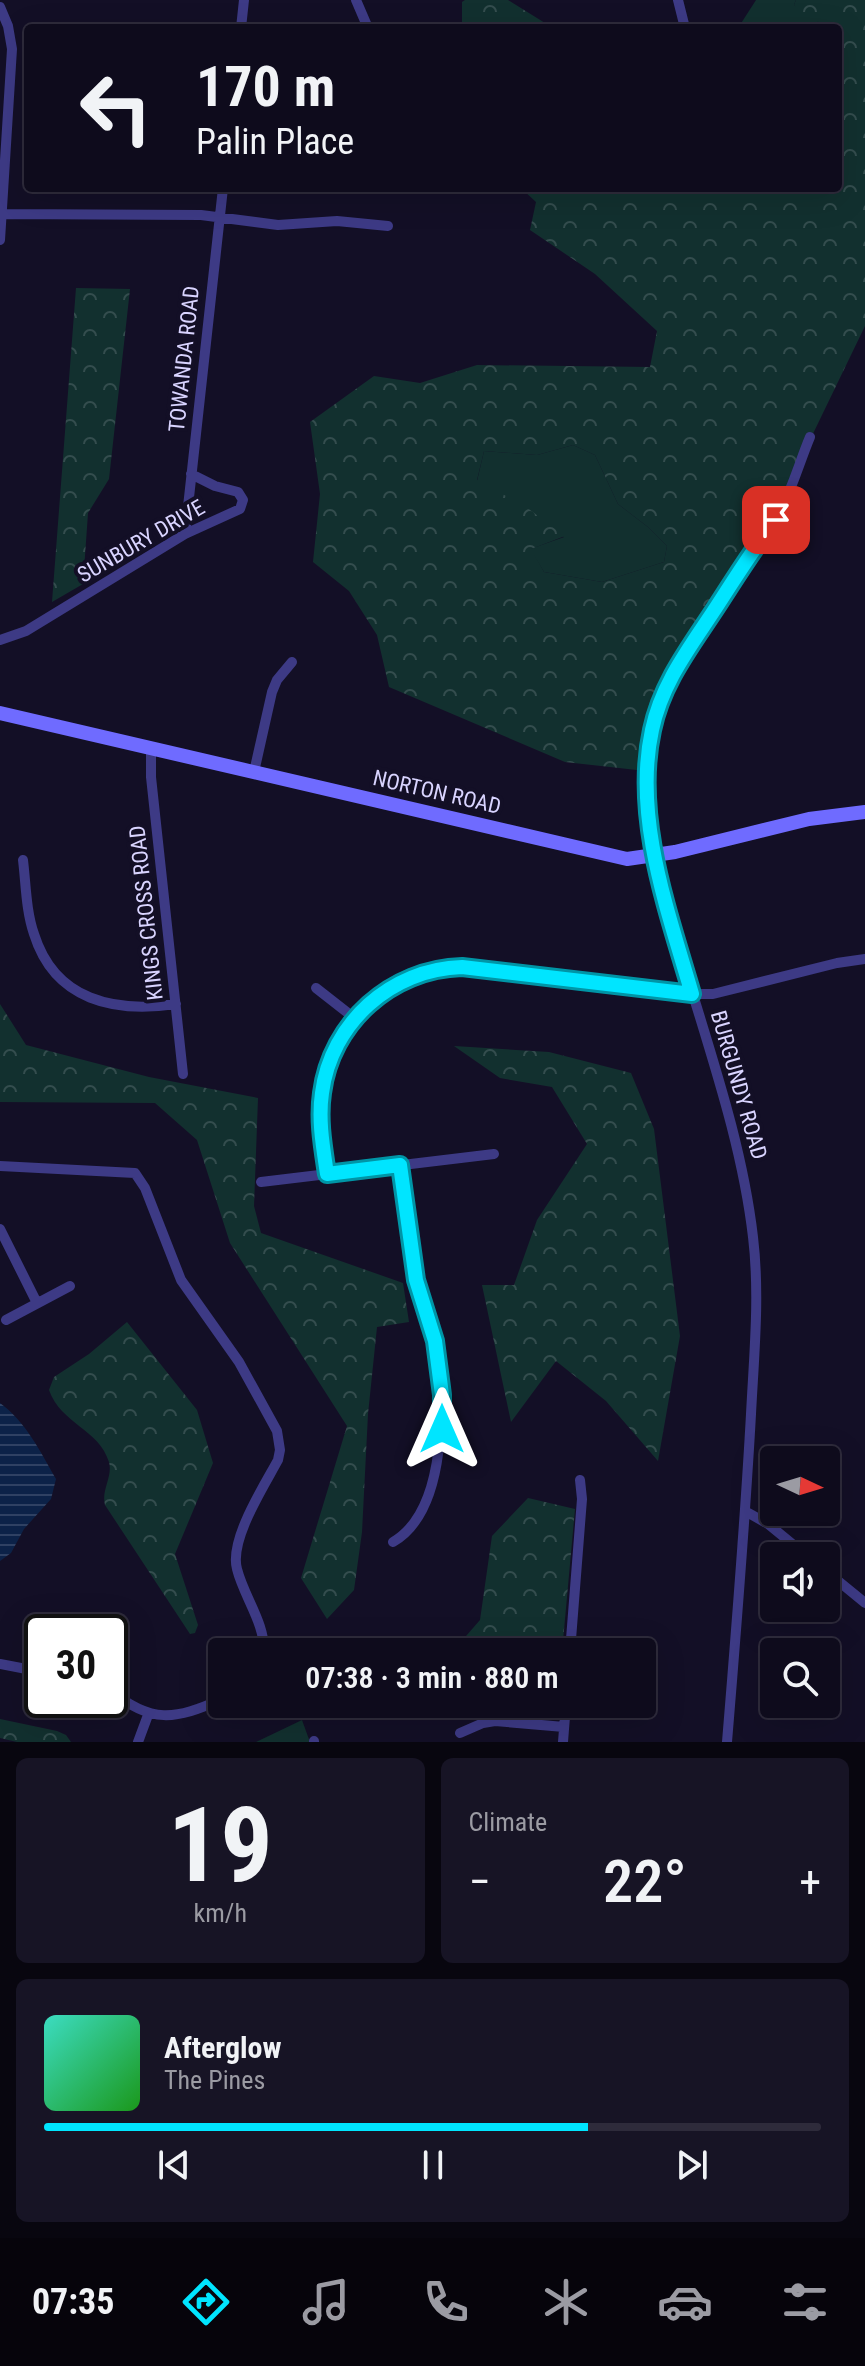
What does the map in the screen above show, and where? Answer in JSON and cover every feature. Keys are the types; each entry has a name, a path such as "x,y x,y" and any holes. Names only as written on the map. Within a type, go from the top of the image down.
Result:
{"street":[{"path":"241,24 244,0"},
{"path":"356,0 366,24"},
{"path":"678,0 684,24"},
{"path":"0,7 8,26 12,49 0,240"},
{"name":"TOWANDA ROAD","path":"185,534 223,192"},
{"path":"1,214 201,215 278,225 337,221 388,226"},
{"name":"BURGUNDY ROAD","path":"727,1742 756,1321 754,1241 741,1165 655,856 647,786 650,740 668,682 682,656 776,520 810,437"},
{"name":"SUNBURY DRIVE","path":"0,640 26,631 185,534 240,509 243,500 234,489 215,486 191,474"},
{"path":"254,772 272,692 277,680 292,662"},
{"name":"NORTON ROAD","path":"0,713 617,857 636,859 655,856 809,819 865,812"},
{"name":"KINGS CROSS ROAD","path":"151,748 151,777 183,1074"},
{"path":"23,860 34,934 44,957 60,977 83,994 110,1005 134,1008 176,1004"},
{"path":"327,1174 321,1113 329,1062 353,1017 397,984 424,973 451,967 713,994 865,959"},
{"path":"316,988 353,1017"},
{"path":"261,1182 494,1154"},
{"path":"393,1542 418,1519 433,1476 442,1429 442,1395 435,1341 416,1280 400,1165"},
{"path":"0,1166 122,1171 135,1173 141,1179 181,1280 239,1362 280,1440 278,1460 244,1527 236,1553 237,1570 262,1638"},
{"path":"0,1229 37,1303"},
{"path":"6,1320 70,1286"},
{"path":"571,1638 582,1499 580,1480"},
{"path":"745,1511 790,1542"},
{"path":"840,1582 865,1603"},
{"path":"0,1664 24,1669"},
{"path":"128,1704 148,1715 174,1715 208,1705"},
{"path":"138,1742 148,1715"},
{"path":"563,1742 565,1718"},
{"path":"460,1733 495,1721 564,1727"}],"green space":[{"path":"508,0 547,24 462,24 462,2"},
{"path":"756,0 796,0 794,5 822,24 741,24"},
{"path":"796,0 865,0 865,326 765,533 668,682 637,770 565,762 389,687 377,635 349,591 313,562 320,494 310,422 374,376 420,383 477,365 650,367 657,331 595,274 530,230 536,202 525,192 842,192 842,24 823,24 803,15 794,5","holes":["573,445 595,455 618,504 667,546 664,562 602,582 544,572 531,549 565,536 526,507 477,480 484,451 537,455"]},
{"path":"76,288 130,289 109,479 88,513 83,584 52,602"},
{"path":"573,445 595,455 618,504 667,546 664,562 602,582 544,572 530,549 564,537 477,481 484,451 537,455"},
{"path":"0,1004 26,1045 149,1077 258,1098 254,1206 261,1233 403,1283 409,1322 377,1327 368,1414 362,1532 354,1590 327,1619 301,1578 347,1426 230,1243 197,1140 155,1103 0,1102"},
{"path":"454,1046 549,1052 631,1073 654,1129 680,1336 658,1461 606,1401 556,1361 511,1422 482,1285 514,1285 537,1220 587,1144 552,1087 500,1078"},
{"path":"127,1322 197,1410 213,1463 175,1554 198,1625 195,1633 190,1634 105,1505 104,1494 110,1468 104,1451 62,1411 49,1390 54,1377 89,1354"},
{"path":"528,1498 575,1509 563,1638 464,1638 480,1620 492,1536"},
{"path":"0,1719 57,1731 66,1735 71,1742 17,1742 0,1738"},
{"path":"302,1720 310,1742 256,1742"}],"water":[{"path":"0,1403 25,1428 56,1479 51,1499 24,1529 11,1553 0,1561"}],"route":[{"path":"442,1429 442,1395 435,1341 416,1280 400,1165 327,1174 321,1096 329,1062 353,1017 397,984 438,969 462,967 692,994 655,856 647,786 650,740 668,682 682,656 776,520"}]}
